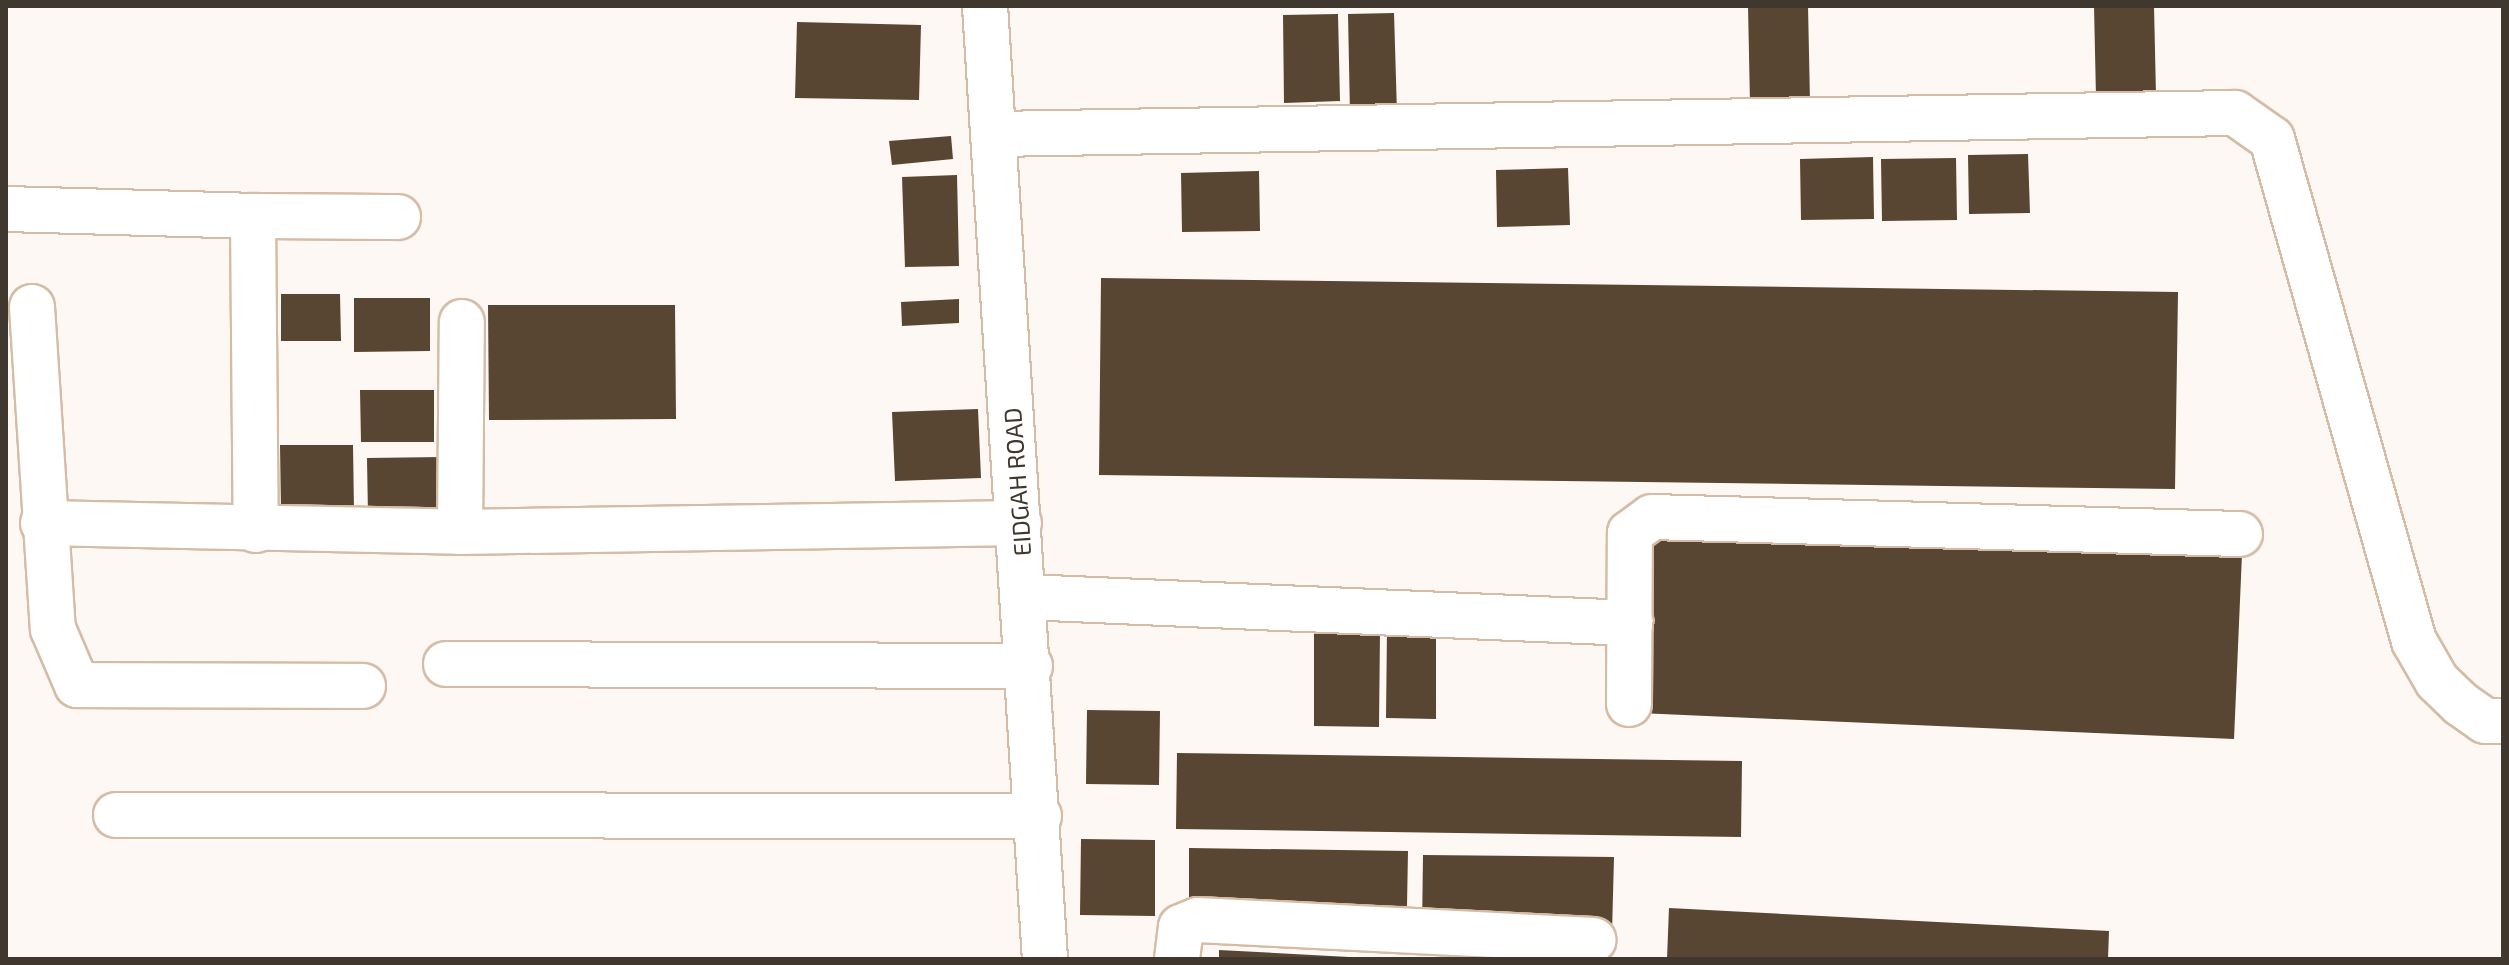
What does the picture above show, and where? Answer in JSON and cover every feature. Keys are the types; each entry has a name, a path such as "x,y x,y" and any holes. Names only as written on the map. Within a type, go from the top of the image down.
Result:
{"street":[{"name":"EIDGAH ROAD","path":"985,6 1030,666 1045,959"},
{"path":"994,134 2235,113 2272,139 2414,641 2461,704 2485,721 2503,721"},
{"path":"6,209 398,217"},
{"path":"253,216 256,530"},
{"path":"32,307 43,523 53,629 77,685 363,686"},
{"path":"460,532 462,322"},
{"path":"1629,704 1630,533 1652,517 2240,534"},
{"path":"43,523 256,530 460,532 1019,523"},
{"path":"1025,597 1630,623"},
{"path":"446,664 1030,666"},
{"path":"116,815 1039,816"},
{"path":"1177,959 1181,927 1198,920 1593,940"}],"building":[{"path":"1748,6 1808,6 1810,102 1750,103"},
{"path":"2094,6 2154,6 2156,96 2096,97"},
{"path":"1394,13 1397,113 1350,114 1348,14"},
{"path":"1338,14 1340,101 1284,103 1283,15"},
{"path":"797,22 921,25 919,100 795,98"},
{"path":"951,136 953,159 892,165 889,141"},
{"path":"2028,154 2030,213 1969,214 1968,155"},
{"path":"1873,157 1874,219 1801,220 1800,159"},
{"path":"1956,158 1957,220 1882,221 1881,159"},
{"path":"1568,168 1570,225 1497,227 1496,170"},
{"path":"1259,171 1260,231 1182,232 1181,173"},
{"path":"957,175 959,266 905,267 902,177"},
{"path":"1101,278 2178,292 2175,489 1099,475"},
{"path":"281,294 340,294 341,341 281,341"},
{"path":"354,298 430,298 430,351 354,352"},
{"path":"959,299 959,323 902,326 901,302"},
{"path":"488,305 675,305 676,419 489,420"},
{"path":"360,390 434,390 434,442 361,442"},
{"path":"978,409 981,478 895,481 892,412"},
{"path":"280,445 353,445 354,511 281,511"},
{"path":"442,457 443,516 368,516 367,458"},
{"path":"1647,529 2242,554 2234,739 1639,713"},
{"path":"1314,629 1380,630 1379,727 1314,726"},
{"path":"1387,630 1436,631 1436,719 1386,718"},
{"path":"1087,710 1160,711 1159,785 1086,784"},
{"path":"1177,753 1742,761 1741,837 1176,829"},
{"path":"1081,839 1155,840 1155,916 1080,915"},
{"path":"1189,848 1408,851 1407,906 1189,903"},
{"path":"1423,855 1614,857 1612,933 1422,930"},
{"path":"1669,908 2109,931 2108,959 1667,959"},
{"path":"1219,950 1349,957 1349,959 1219,959"}]}
